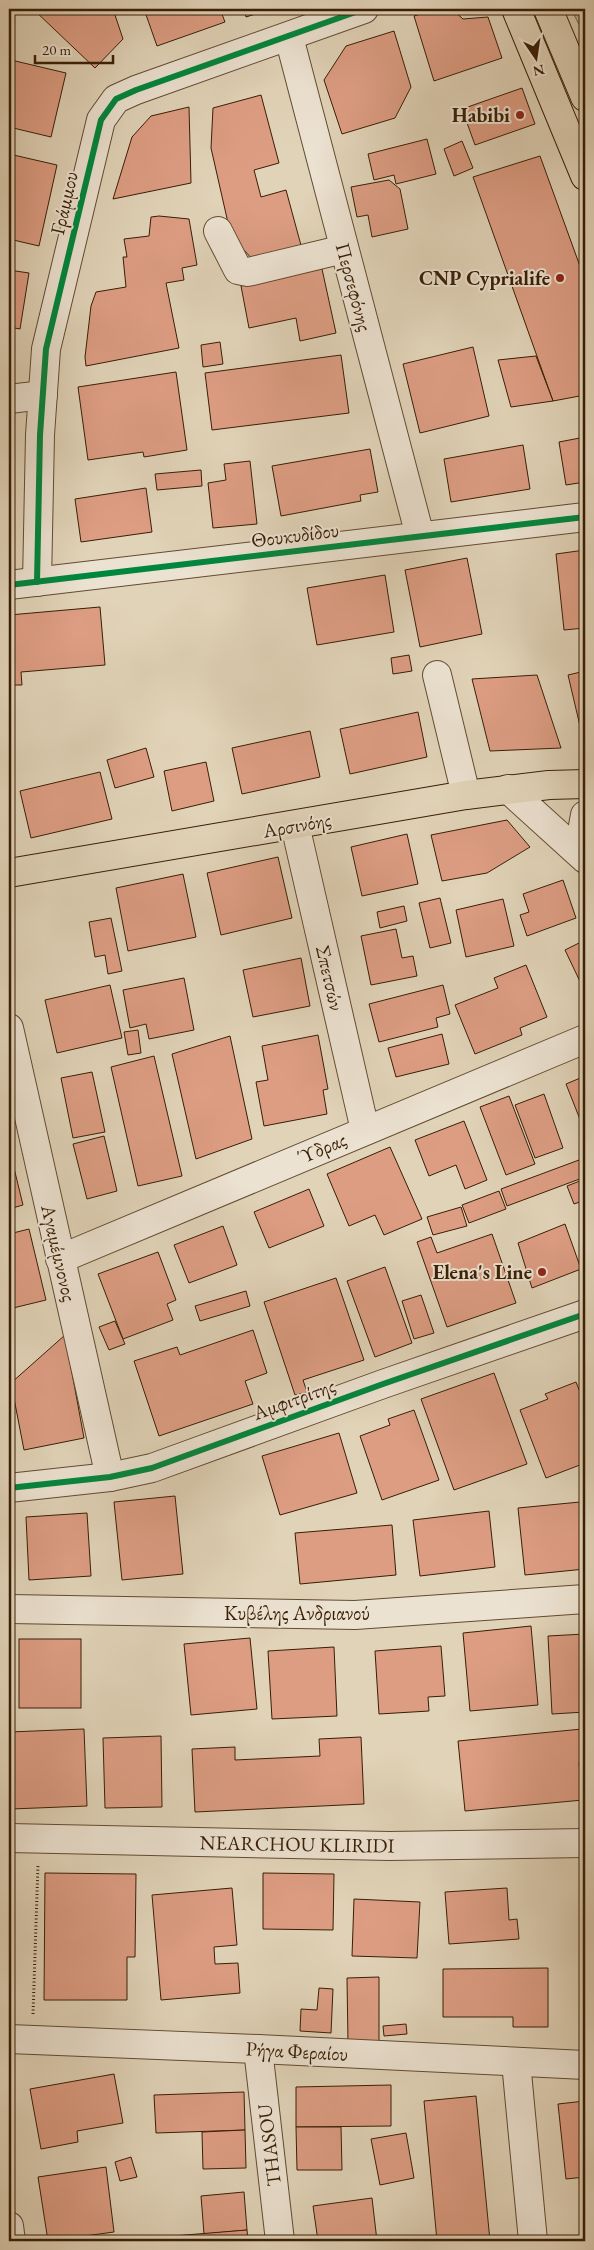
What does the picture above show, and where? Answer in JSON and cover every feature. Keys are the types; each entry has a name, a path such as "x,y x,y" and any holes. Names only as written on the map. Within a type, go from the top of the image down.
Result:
{"main road":[{"path":"516,9 585,176"},
{"path":"548,9 585,98"},
{"name":"Αρσινόης","path":"9,873 508,789 585,784"}],"street":[{"name":"Γράμμου","path":"37,582 46,349 101,120 116,99 364,9"},
{"name":"Περσεφόνης","path":"289,37 420,536"},
{"path":"218,231 238,270 248,272 344,249"},
{"path":"9,399 43,395"},
{"name":"Θουκυδίδου","path":"9,585 585,516"},
{"path":"437,675 466,796"},
{"path":"508,789 585,859"},
{"path":"585,815 583,826 585,851"},
{"name":"Σπετσών","path":"295,825 365,1130"},
{"name":"Αγαμέμνονος","path":"9,1028 16,1102 60,1259 110,1477"},
{"name":"Ύδρας","path":"60,1259 585,1039"},
{"name":"Αμφιτρίτης","path":"9,1488 110,1477 170,1462 383,1384 585,1314"},
{"name":"Κυβέλης Ανδριανού","path":"9,1609 356,1615 585,1599"},
{"name":"NEARCHOU KLIRIDI","path":"9,1838 389,1846 585,1842"},
{"name":"Ρήγα Φεραίου","path":"20,2039 585,2065"},
{"name":"THASOU","path":"258,2049 280,2241"},
{"path":"516,2062 533,2241"},
{"path":"9,2226 10,2241"}],"path":[{"path":"20,2039 39,1840"}],"green space":[{"path":"571,9 585,9 585,36"}],"building":[{"path":"33,9 113,9 123,39 95,68"},
{"path":"144,9 220,9 225,22 157,46"},
{"path":"243,9 271,9 246,17"},
{"path":"437,9 452,9 463,19 488,17 502,58 434,81 414,16"},
{"path":"394,31 411,87 395,118 342,134 324,80 346,46"},
{"path":"11,60 66,73 51,137 9,127 9,68"},
{"path":"522,88 535,124 475,145 462,109"},
{"path":"261,95 279,163 254,170 261,197 286,190 302,249 255,262 231,236 211,148 213,108"},
{"path":"189,107 191,183 113,199 132,137 151,116"},
{"path":"427,139 436,174 396,184 394,175 374,180 368,154"},
{"path":"462,141 473,168 454,176 444,149"},
{"path":"9,154 57,165 39,246 9,239"},
{"path":"540,156 585,280 585,395 553,401 473,177"},
{"path":"389,180 400,189 408,229 372,237 368,215 357,217 351,187"},
{"path":"151,217 189,219 197,265 182,268 184,280 166,283 179,348 86,366 85,357 91,306 96,292 126,287 123,257 127,257 124,239 149,236"},
{"path":"322,269 336,333 300,341 296,318 249,328 241,286"},
{"path":"9,270 29,273 20,329 9,327"},
{"path":"220,342 223,364 203,367 201,345"},
{"path":"473,347 489,416 420,433 403,364"},
{"path":"341,355 349,413 212,430 205,373"},
{"path":"536,356 553,401 511,407 498,360"},
{"path":"176,372 187,450 144,457 143,452 88,460 78,387"},
{"path":"585,437 585,482 566,485 559,442"},
{"path":"523,445 530,489 451,502 444,459"},
{"path":"370,449 378,492 360,495 361,501 281,516 272,466"},
{"path":"250,461 257,524 213,528 208,483 226,480 224,464"},
{"path":"201,470 202,486 157,490 155,474"},
{"path":"146,488 152,532 81,542 75,499"},
{"path":"585,550 585,628 564,630 556,554"},
{"path":"467,558 482,634 420,647 405,570"},
{"path":"385,575 394,632 317,645 307,588"},
{"path":"100,607 105,665 21,672 22,685 14,685 9,615"},
{"path":"409,655 412,671 393,674 391,658"},
{"path":"585,671 585,743 584,743 568,675"},
{"path":"537,675 561,748 490,751 472,679"},
{"path":"418,712 427,757 350,774 340,729"},
{"path":"310,731 320,777 242,794 232,748"},
{"path":"146,748 154,777 115,788 107,760"},
{"path":"206,762 214,801 172,811 164,771"},
{"path":"100,772 112,819 31,838 20,791"},
{"path":"507,820 530,847 487,873 442,881 431,835"},
{"path":"407,834 418,884 362,896 351,847"},
{"path":"278,857 292,918 221,935 207,873"},
{"path":"183,874 196,937 128,951 116,888"},
{"path":"563,880 576,918 527,936 520,915 529,912 523,894"},
{"path":"440,898 451,943 430,948 419,903"},
{"path":"503,899 514,946 466,957 456,910"},
{"path":"404,906 407,921 380,928 377,912"},
{"path":"111,918 122,971 108,974 105,955 95,957 89,922"},
{"path":"396,929 402,958 413,956 417,976 371,985 361,936"},
{"path":"585,940 585,992 565,950"},
{"path":"301,958 310,1006 253,1017 243,970"},
{"path":"526,965 547,1017 520,1028 522,1035 475,1054 455,1005 498,988 494,978"},
{"path":"184,978 194,1030 149,1039 146,1024 130,1028 123,990"},
{"path":"110,985 122,1038 57,1053 45,1000"},
{"path":"443,985 450,1014 436,1018 438,1027 379,1042 369,1004"},
{"path":"138,1030 141,1053 128,1055 124,1032"},
{"path":"442,1034 449,1064 396,1077 388,1048"},
{"path":"318,1035 328,1089 323,1090 327,1114 264,1126 256,1082 268,1080 262,1046"},
{"path":"230,1036 252,1139 196,1159 172,1054"},
{"path":"154,1056 182,1176 138,1186 111,1067"},
{"path":"92,1072 105,1132 73,1138 61,1078"},
{"path":"585,1076 585,1132 566,1084"},
{"path":"544,1094 563,1148 535,1158 515,1105"},
{"path":"509,1096 535,1164 506,1175 480,1107"},
{"path":"464,1121 487,1180 465,1189 456,1165 429,1176 415,1140"},
{"path":"104,1136 117,1191 87,1199 73,1144"},
{"path":"390,1147 422,1219 384,1235 375,1215 349,1226 327,1174"},
{"path":"579,1160 585,1177 507,1206 501,1189"},
{"path":"14,1168 23,1205 9,1209 9,1169"},
{"path":"585,1179 585,1200 574,1204 567,1186"},
{"path":"309,1189 324,1226 269,1248 254,1212"},
{"path":"499,1191 506,1209 469,1223 462,1205"},
{"path":"461,1207 467,1226 433,1235 427,1217"},
{"path":"565,1224 581,1269 532,1288 518,1243"},
{"path":"223,1226 237,1265 189,1283 174,1245"},
{"path":"29,1229 46,1300 9,1309 9,1234"},
{"path":"492,1234 516,1303 447,1327 417,1242 431,1237 437,1253"},
{"path":"158,1252 176,1300 167,1304 173,1320 123,1339 98,1274"},
{"path":"385,1267 412,1343 375,1357 347,1281"},
{"path":"336,1278 364,1360 303,1380 307,1392 295,1395 264,1302"},
{"path":"246,1291 250,1306 200,1321 195,1306"},
{"path":"421,1295 434,1333 414,1339 402,1301"},
{"path":"115,1321 125,1344 109,1350 99,1327"},
{"path":"253,1330 267,1373 245,1381 253,1404 159,1436 134,1361 177,1347 180,1355"},
{"path":"65,1335 84,1438 24,1450 11,1383"},
{"path":"494,1373 527,1464 454,1490 421,1399"},
{"path":"576,1382 585,1405 585,1463 546,1478 520,1410 548,1399 545,1394"},
{"path":"414,1410 439,1480 382,1500 360,1436 390,1425 388,1419"},
{"path":"339,1433 357,1493 280,1515 262,1456"},
{"path":"175,1496 183,1574 122,1580 114,1502"},
{"path":"580,1502 585,1569 525,1575 518,1508"},
{"path":"489,1511 495,1567 420,1576 413,1520"},
{"path":"87,1513 91,1576 29,1580 26,1517"},
{"path":"392,1525 396,1575 300,1584 295,1533"},
{"path":"531,1626 538,1705 470,1711 463,1633"},
{"path":"585,1634 585,1712 552,1714 548,1636"},
{"path":"250,1638 257,1709 191,1715 184,1644"},
{"path":"19,1639 81,1639 81,1708 19,1708"},
{"path":"441,1646 445,1696 428,1697 429,1711 379,1714 375,1651"},
{"path":"334,1647 337,1716 272,1719 268,1651"},
{"path":"84,1729 87,1806 11,1809 9,1732"},
{"path":"582,1729 585,1763 579,1763 583,1800 465,1811 458,1741"},
{"path":"161,1736 162,1807 105,1808 103,1738"},
{"path":"361,1737 364,1804 195,1812 192,1749 235,1747 235,1760 320,1756 319,1739"},
{"path":"45,1873 136,1874 135,1957 127,1957 127,2000 44,2000"},
{"path":"263,1873 334,1874 333,1930 263,1929"},
{"path":"232,1888 237,1945 214,1947 215,1964 238,1963 240,1993 161,2000 152,1895"},
{"path":"507,1888 509,1920 517,1919 519,1939 449,1944 445,1892"},
{"path":"354,1899 420,1902 417,1958 352,1956"},
{"path":"548,1968 548,2027 513,2027 513,2017 443,2017 443,1969"},
{"path":"379,1977 379,2042 348,2043 347,1978"},
{"path":"319,1988 333,1989 331,2033 300,2031 301,2009 317,2010"},
{"path":"406,2024 407,2034 384,2036 383,2026"},
{"path":"114,2074 123,2123 77,2131 78,2142 41,2149 30,2089"},
{"path":"391,2085 391,2126 296,2127 296,2087"},
{"path":"244,2092 245,2130 156,2133 154,2095"},
{"path":"476,2096 490,2241 437,2241 424,2101"},
{"path":"585,2101 585,2177 566,2179 558,2104"},
{"path":"296,2127 341,2127 342,2170 297,2170"},
{"path":"245,2130 246,2168 203,2169 202,2132"},
{"path":"406,2133 414,2178 380,2185 371,2139"},
{"path":"131,2157 137,2177 120,2181 115,2162"},
{"path":"106,2167 114,2232 48,2241 38,2177"},
{"path":"244,2192 247,2230 204,2234 201,2196"},
{"path":"372,2198 377,2241 318,2241 313,2206"},
{"path":"247,2230 248,2241 174,2241 173,2236"}],"cycle path":[{"path":"37,582 40,435 46,349 101,120 116,99 136,90 364,9"},
{"path":"9,585 585,517"},
{"path":"9,1488 110,1477 152,1468 383,1384 585,1314"}],"place":[{"name":"Habibi","path":"520,115"},
{"name":"CNP Cyprialife","path":"560,278"},
{"name":"Elena's Line","path":"542,1272"}]}
